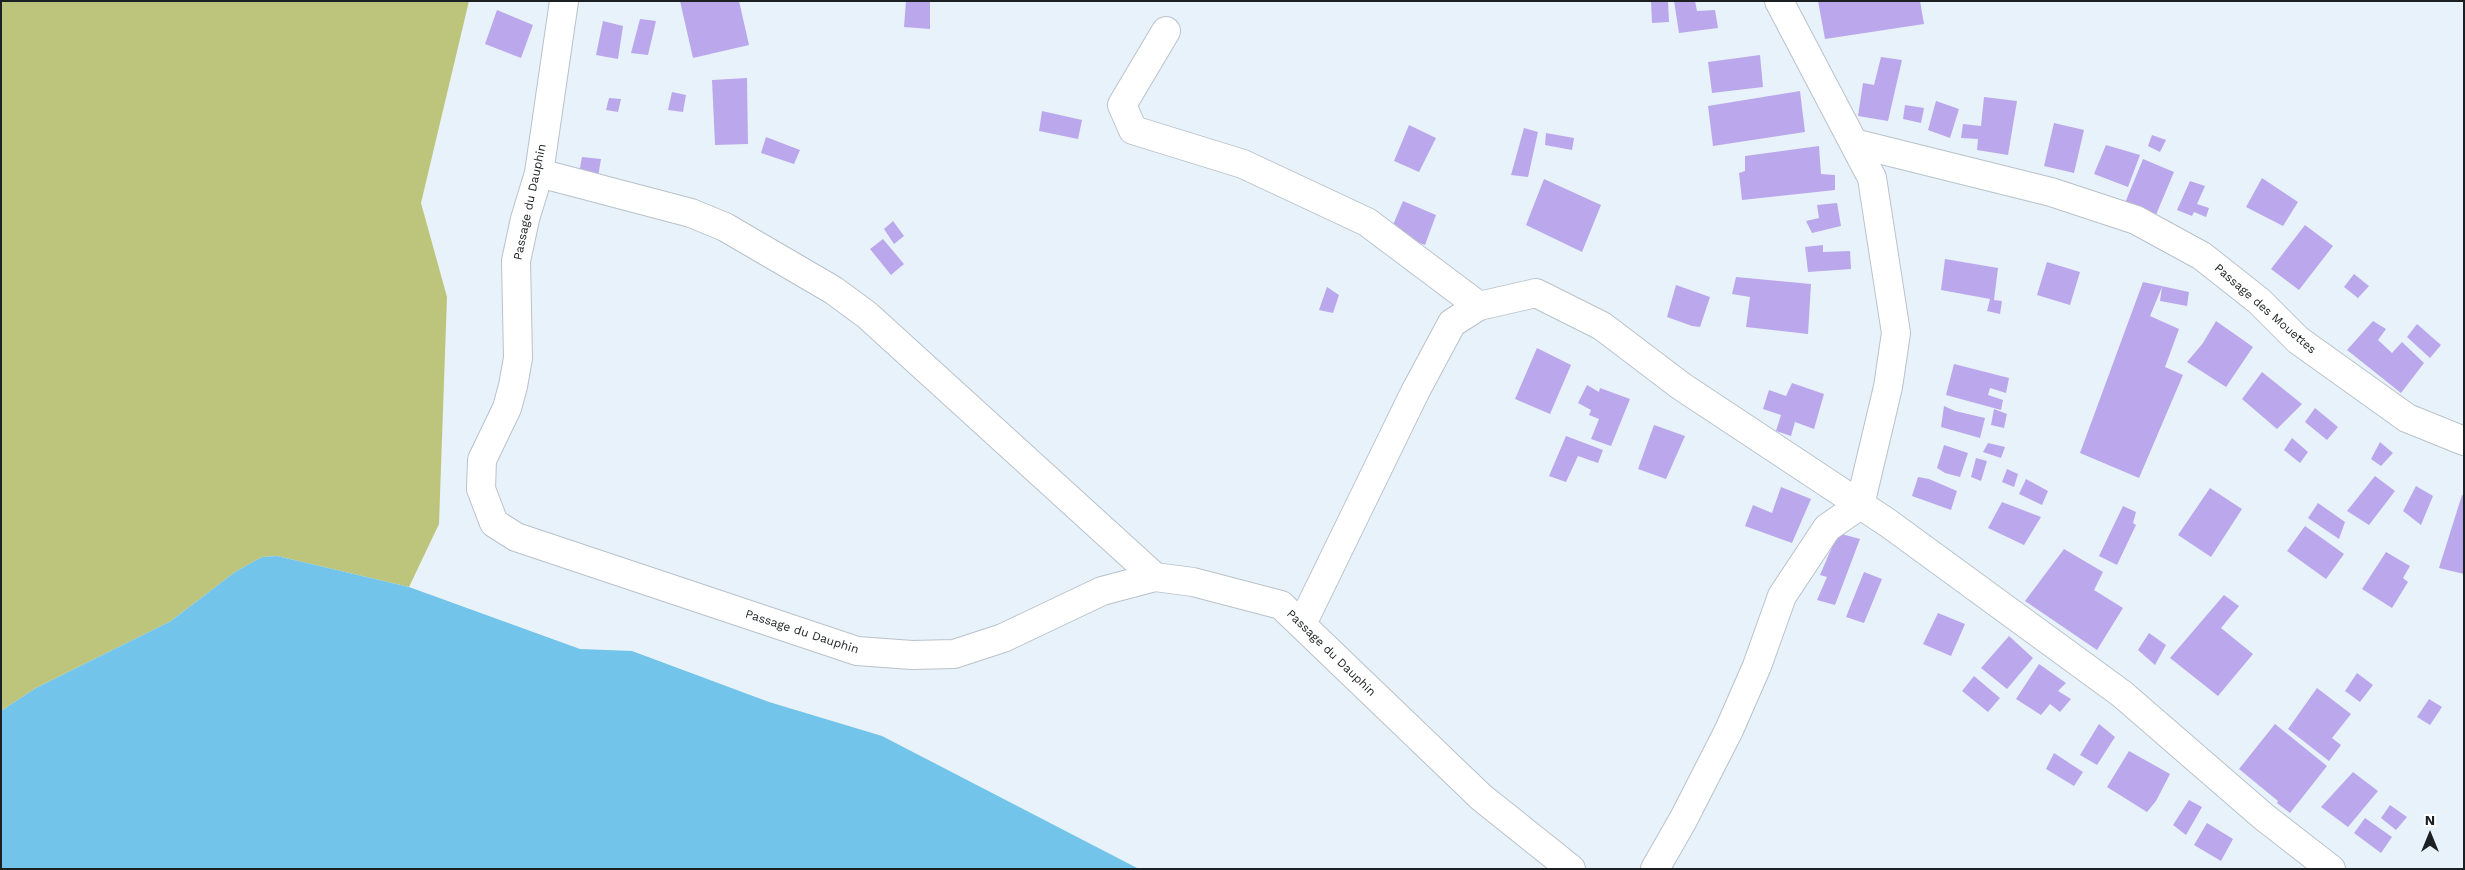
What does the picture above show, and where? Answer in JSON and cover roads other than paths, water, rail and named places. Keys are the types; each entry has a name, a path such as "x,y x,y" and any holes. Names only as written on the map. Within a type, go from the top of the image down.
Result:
{"street":[{"name":"Passage du Dauphin","path":"564,1 538,173 516,260 518,358 513,386 507,408 482,460 481,489 494,523 516,537 857,651 912,655 954,654 1003,638 1102,591 1155,577 1192,582 1281,604 1481,797 1572,869"},
{"path":"1655,869 1729,730 1757,666 1782,596 1827,528 1860,505 1888,387 1896,333 1872,178 1779,1"},
{"path":"1166,31 1122,105 1133,130 1244,164 1367,222 1479,306"},
{"name":"Passage des Mouettes","path":"1854,143 2051,192 2136,220 2202,256 2259,302 2298,340 2406,418 2464,441"},
{"path":"538,173 691,213 725,227 833,290 867,315 1155,577"},
{"path":"1302,624 1415,392 1452,323 1479,306 1536,293 1602,326 1681,386 1860,505 2122,694 2264,816 2331,869"}],"water":[{"path":"277,556 409,587 580,649 632,651 769,702 882,736 1139,869 1,869 1,711 36,688 171,621 235,572 262,557"}]}
